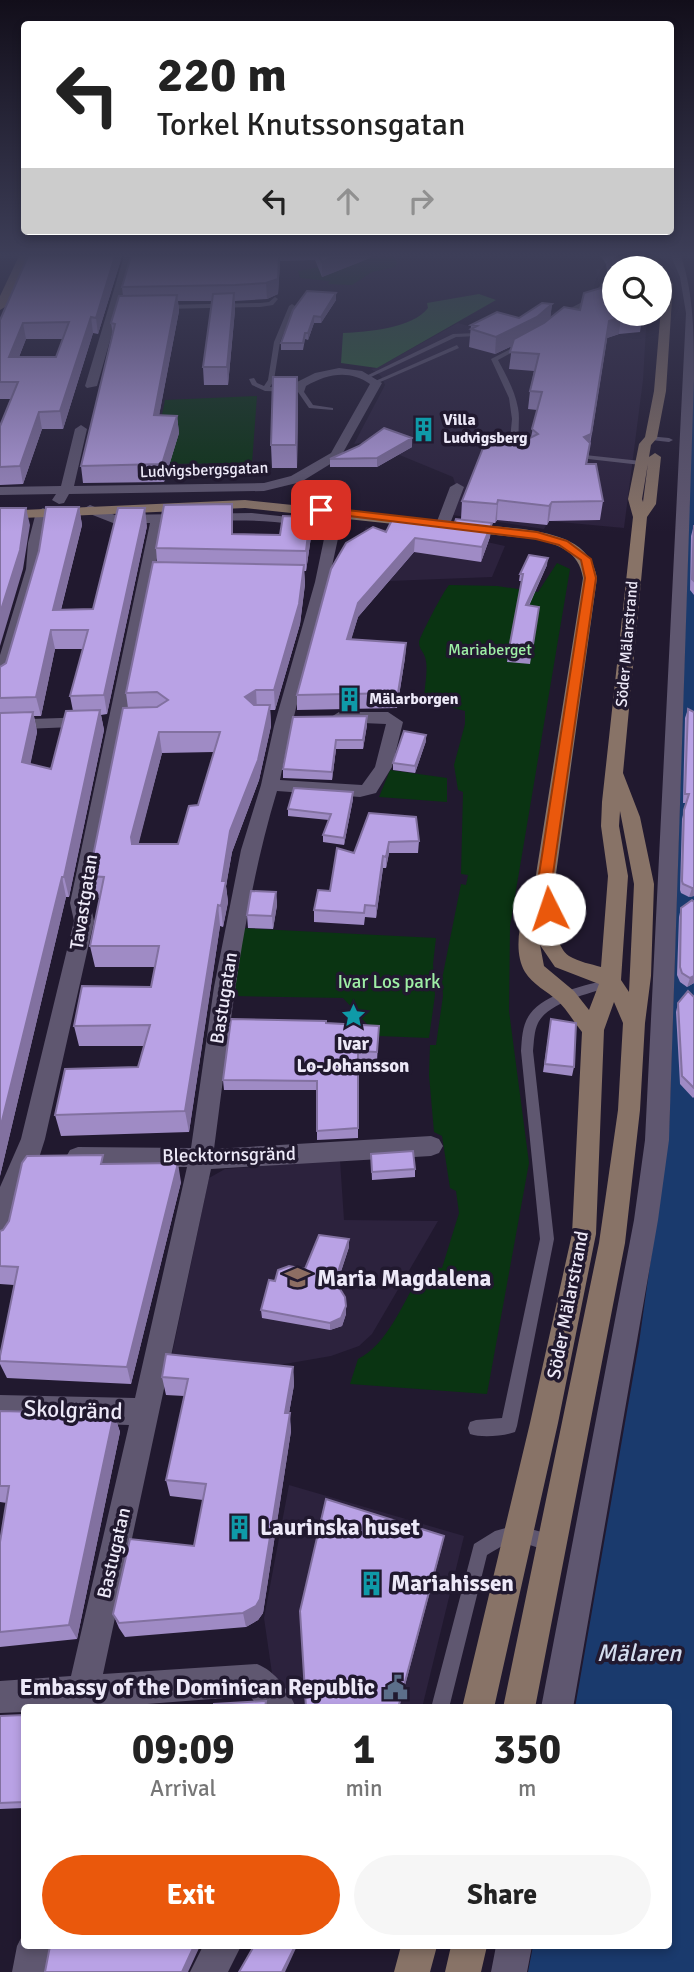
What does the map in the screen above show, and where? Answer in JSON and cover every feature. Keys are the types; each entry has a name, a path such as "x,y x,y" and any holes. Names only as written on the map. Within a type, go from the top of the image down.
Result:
{"street":[{"path":"91,386 105,348"},
{"name":"Söder Mälarstrand","path":"479,1704 520,1533 584,1234 593,1030 610,982 618,876 610,826 640,517 649,504 645,444 651,438 660,391 661,348"},
{"path":"558,1704 646,1220 657,1140 690,348"},
{"path":"300,390 301,384 310,378 331,372 357,372 372,379"},
{"name":"Ludvigsbergsgatan","path":"336,455 372,379"},
{"path":"0,682 33,569 35,543 49,512 65,491 81,429"},
{"name":"Ludvigsbergsgatan","path":"0,491 264,487 296,479 336,455 353,450"},
{"path":"443,524 457,487"},
{"path":"0,514 245,504 550,538 581,554 588,564 590,578 545,881 549,909 547,927 553,951 571,966 601,976 610,982 622,997 634,1023"},
{"name":"Bastugatan","path":"81,1700 201,1160 250,850 270,785 316,578 332,534 322,525 252,517 113,519 90,509"},
{"name":"Tavastgatan","path":"0,1238 14,1178 27,1158 84,921 80,903 125,721 154,575 158,518"},
{"path":"270,785 360,792 370,790 376,782 395,730 395,722 388,717 325,718"},
{"path":"0,725 125,721"},
{"name":"Söder Mälarstrand","path":"520,1704 612,1243 629,1111 634,1023 639,1003 644,884 631,817 616,772"},
{"path":"545,881 533,906 530,928 534,969 567,997 593,1030"},
{"path":"531,949 542,967 556,978 578,985 610,982 636,962 641,953"},
{"name":"Blecktornsgränd","path":"27,1158 184,1157 201,1160 431,1146"},
{"name":"Skolgränd","path":"0,1408 145,1412"},
{"path":"0,1697 81,1700 257,1680 277,1704"},
{"path":"30,1972 34,1949"},
{"path":"208,1972 221,1949"},
{"path":"412,1972 418,1949"},
{"path":"463,1972 468,1949"},
{"path":"509,1972 513,1949"}],"lane":[{"path":"265,389 271,380 276,348"},
{"path":"372,379 430,348"},
{"path":"372,379 454,348"},
{"path":"516,348 494,359 507,382 519,421 515,446 529,452"},
{"path":"252,379 254,384 265,389 300,390 311,407 331,409"},
{"path":"651,438 668,440"},
{"path":"588,457 648,463"},
{"path":"476,1428 509,1426 547,1240 527,1051 528,1031 537,1014 567,997 610,982"},
{"path":"441,1704 480,1550 504,1534 520,1533 554,1543"}],"shaded area":[{"path":"413,348 645,348 624,528 549,521 544,529 446,514 456,487 453,477 368,442 354,444 385,385 381,376 371,369"},
{"path":"366,527 478,540 505,546 492,577 389,581 409,554 361,537"},
{"name":"Maria Magdalena","path":"340,1160 344,1220 438,1221 372,1334 359,1346 331,1356 279,1365 172,1354 209,1178 225,1169"},
{"name":"Mariahissen","path":"289,1485 464,1536 423,1704 276,1704 264,1618"}],"green space":[{"path":"342,348 412,348 377,368 341,363"},
{"path":"257,396 252,463 152,464 165,400"},
{"name":"Mariaberget","path":"557,563 570,569 510,926 509,1011 529,1163 487,1394 350,1384 358,1359 385,1335 417,1280 423,1279 432,1267 442,1268 459,1213 456,1191 450,1188 442,1136 434,1132 429,1075 430,1045 436,1045 443,996 442,979 461,884 466,885 468,875 461,874 463,792 458,790 454,765 465,724 465,711 424,700 426,662 419,642 449,585 497,586 538,592"},
{"path":"390,770 447,778 447,802 379,797"},
{"name":"Ivar Los park","path":"241,928 436,938 433,964 435,995 429,1038 378,1036 343,998 233,996"}],"water":[{"name":"Mälaren","path":"694,357 694,1972 528,1972 532,1949 672,1949 672,1704 576,1704 639,1343 669,1130"}],"building":[{"path":"0,348 13,348 9,357 56,357 59,348 81,348 60,411 39,412 20,466 0,467 0,426 18,382 0,382"},
{"path":"109,348 167,348 154,415 177,416 162,464 81,466"},
{"path":"206,348 229,348 227,367 203,367"},
{"path":"511,348 605,348 591,434 584,437 590,443 586,464 596,464 603,501 552,502 549,506 498,500 497,504 462,501 489,433 530,438 538,434 532,429 542,392 530,391 539,354 510,352"},
{"path":"273,377 297,377 296,445 271,445"},
{"path":"384,428 412,438 377,458 330,459 359,446"},
{"path":"232,504 232,534 280,535 283,516 310,517 306,551 156,548 164,505"},
{"path":"46,507 79,507 53,610 93,609 118,508 145,508 104,695 70,696 88,630 51,630 36,697 0,698 0,667 6,663 39,551"},
{"path":"0,508 26,508 20,550 0,613"},
{"path":"393,518 454,525 456,519 492,523 482,547 415,538 358,603 347,639 406,643 398,693 297,695 331,569 346,543 373,527 386,532"},
{"path":"694,525 694,581 692,579"},
{"path":"529,555 548,558 526,605 539,607 531,657 508,654 523,574 520,574"},
{"path":"153,562 304,565 299,604 274,690 256,690 245,697 254,705 270,705 258,760 230,831 222,881 226,881 221,906 218,905 185,1111 55,1115 65,1069 138,1067 150,1025 74,1026 82,986 151,987 159,946 90,946 104,877 89,876 123,708 157,707 168,700 157,692 126,693","holes":["159,732 220,732 198,805 189,806 178,844 132,844 131,837"]},
{"path":"688,709 694,712 694,888 682,881 684,810 689,794 685,794"},
{"path":"100,710 64,877 0,1129 0,713 33,712 22,762 51,769 66,711"},
{"path":"367,716 363,740 336,740 332,772 283,769 293,717"},
{"path":"404,731 426,735 415,766 393,763"},
{"path":"294,788 353,792 344,838 323,835 331,814 288,809"},
{"path":"369,813 416,817 419,841 389,842 386,857 383,856 376,906 365,905 364,913 314,910 318,890 330,891 337,848 354,853"},
{"path":"251,891 276,892 272,916 247,915"},
{"path":"692,900 694,976 690,978 682,973 680,967 681,908"},
{"path":"688,991 694,997 694,1088 682,1076 678,1003"},
{"path":"231,1019 326,1021 379,1026 377,1052 358,1051 358,1128 317,1131 317,1081 223,1080"},
{"path":"551,1019 576,1023 574,1067 545,1064"},
{"path":"413,1151 415,1169 372,1172 371,1154"},
{"path":"103,1155 101,1164 178,1163 127,1367 0,1361 18,1267 0,1266 0,1231 9,1221 22,1163 27,1156"},
{"path":"319,1235 349,1239 335,1281 345,1297 346,1306 341,1318 330,1323 261,1310 269,1280 275,1281 278,1270 289,1266 305,1269"},
{"name":"Laurinska huset","path":"166,1354 293,1367 285,1413 290,1413 260,1599 256,1606 243,1613 119,1623 113,1614 130,1539 194,1546 206,1484 166,1480 188,1379 162,1377"},
{"path":"0,1411 114,1414 69,1625 0,1632 0,1542 9,1486 0,1486"},
{"name":"Mariahissen","path":"326,1499 444,1536 399,1704 306,1704 300,1611"},
{"path":"266,1701 266,1704 214,1704"},
{"path":"21,1715 21,1802 0,1803 0,1716"},
{"path":"49,1949 193,1949 182,1972 45,1972"},
{"path":"252,1949 294,1949 282,1972 239,1972"}],"place":[{"name":"Villa Ludvigsberg","path":"423,429"},
{"name":"Mälarborgen","path":"349,699"},
{"name":"Ivar Lo-Johansson","path":"353,1016"},
{"name":"Maria Magdalena","path":"297,1278"},
{"name":"Laurinska huset","path":"240,1527"},
{"name":"Mariahissen","path":"371,1583"},
{"name":"Embassy of the Dominican Republic","path":"395,1687"}],"route":[{"path":"321,510 550,538 563,543 586,559 590,578 545,881 549,909"}]}
